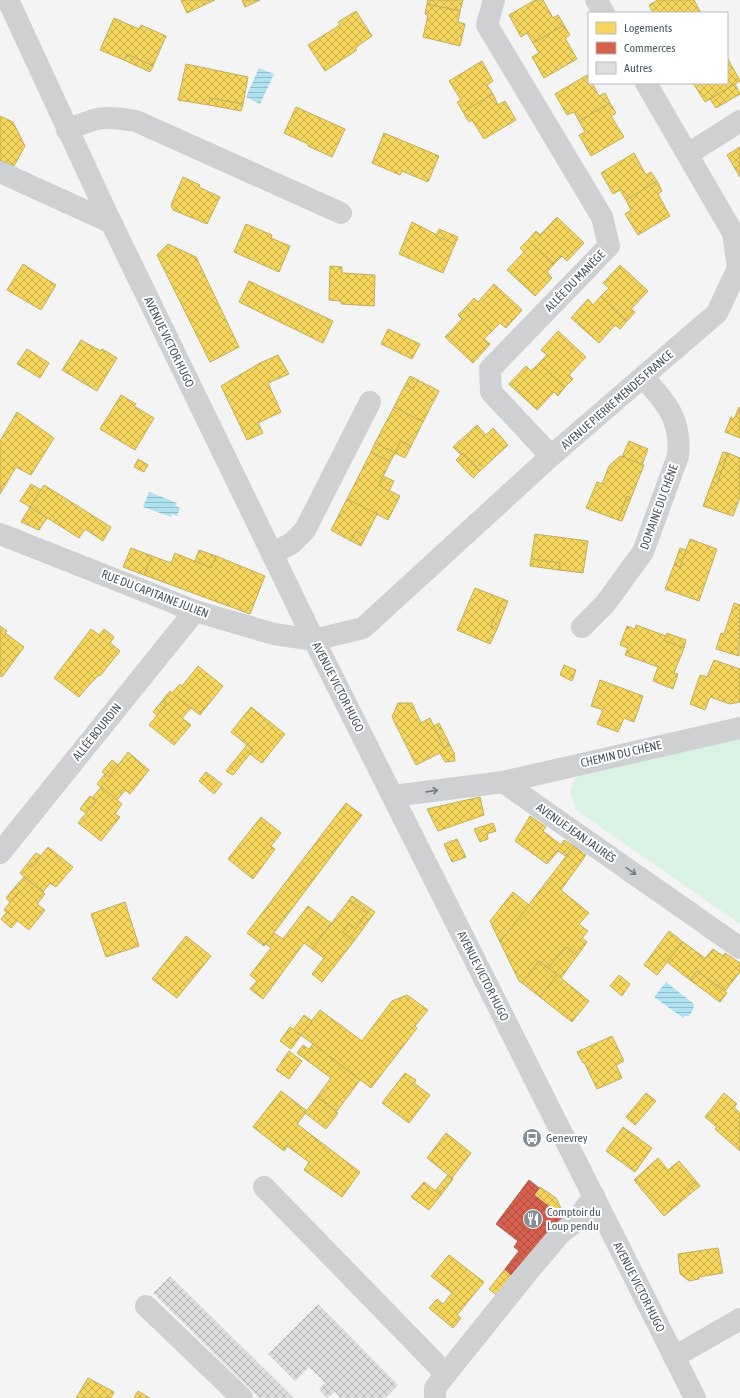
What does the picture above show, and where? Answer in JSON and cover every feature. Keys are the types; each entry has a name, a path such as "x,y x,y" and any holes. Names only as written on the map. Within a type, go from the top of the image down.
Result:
{"street":[{"name":"AVENUE VICTOR HUGO","path":"8,0 67,130 314,640 694,1398"},
{"name":"ALLÉE DU MANÈGE","path":"494,0 488,25 602,216 609,246 490,369 491,392 551,456"},
{"path":"596,0 603,12"},
{"name":"AVENUE PIERRE MENDES FRANCE","path":"314,640 363,628 551,456 717,313 738,268 733,232 647,84"},
{"path":"67,130 94,119 111,116 136,121 341,212"},
{"path":"688,154 740,121"},
{"path":"0,172 112,223"},
{"name":"DOMAINE DU CHÊNE","path":"582,627 605,604 643,552 678,456 680,439 676,420 659,394 643,377"},
{"path":"272,554 292,543 305,530 370,402"},
{"name":"RUE DU CAPITAINE JULIEN","path":"0,534 195,611 274,634 314,640"},
{"name":"ALLÉE BOURDIN","path":"0,853 195,611"},
{"name":"CHEMIN DU CHÊNE","path":"503,782 740,728"},
{"path":"393,796 503,782"},
{"name":"AVENUE JEAN JAURÈS","path":"503,782 740,948"},
{"path":"264,1187 446,1374"},
{"path":"435,1398 436,1388 446,1374 527,1273 560,1234 576,1221 594,1196"},
{"path":"146,1306 242,1398"},
{"path":"674,1357 740,1319"}],"green space":[{"path":"740,739 740,924 576,810 570,791 575,778 599,770"}],"water":[{"path":"259,68 274,74 260,104 246,97"},
{"path":"149,492 177,503 175,506 180,508 177,516 172,514 171,517 143,507"},
{"path":"666,982 694,1004 693,1010 689,1016 684,1016 683,1018 654,997"}],"building: Logements":[{"path":"181,0 215,0 187,13"},
{"path":"242,0 260,0 245,7"},
{"path":"428,0 463,0 460,11 427,4"},
{"path":"535,0 543,0 553,18 558,15 564,25 533,43 527,33 521,37 509,15"},
{"path":"658,0 694,0 700,12 652,12 649,5"},
{"path":"427,4 460,11 458,22 465,24 460,46 423,37 428,15 425,14"},
{"path":"356,11 372,36 355,48 357,50 325,71 308,45 340,25 338,22"},
{"path":"114,18 139,29 141,25 166,36 153,66 127,54 124,60 100,50"},
{"path":"564,25 570,35 565,38 577,59 544,78 532,57 539,53 533,43"},
{"path":"127,54 153,66 150,72 124,60"},
{"path":"728,59 740,81 705,102 694,84 728,84"},
{"path":"482,61 493,81 487,85 493,94 463,112 457,102 461,100 449,81"},
{"path":"186,64 248,77 243,104 210,98 209,105 178,100"},
{"path":"587,75 588,84 593,84 599,96 605,93 610,103 579,121 574,112 567,115 555,94"},
{"path":"735,84 740,94 716,108 710,99"},
{"path":"493,94 498,105 505,101 516,120 484,139 472,120 469,122 463,112"},
{"path":"210,98 243,104 241,111 209,105"},
{"path":"610,103 616,113 611,116 624,137 591,156 579,135 585,132 579,121"},
{"path":"296,107 345,129 332,157 284,133"},
{"path":"0,116 13,122 25,146 14,166 0,160"},
{"path":"384,133 439,156 428,182 402,171 400,175 372,163"},
{"path":"740,147 740,177 727,155"},
{"path":"634,153 646,175 651,172 657,181 626,200 620,190 613,194 601,173"},
{"path":"183,177 220,197 207,224 173,210 171,205"},
{"path":"657,181 662,191 658,194 670,216 638,235 625,214 631,210 626,200"},
{"path":"557,217 584,243 567,261 562,256 554,264 528,240 536,231 540,235"},
{"path":"412,222 455,244 443,273 399,254"},
{"path":"246,224 272,235 271,238 290,246 279,272 234,252"},
{"path":"439,229 458,237 455,244 436,236"},
{"path":"528,240 554,264 547,272 552,278 535,296 507,270 524,252 520,248"},
{"path":"168,244 196,257 239,347 210,362 157,255"},
{"path":"23,264 56,285 41,310 7,290"},
{"path":"620,265 648,291 631,309 635,312 627,321 601,296 609,288 603,283"},
{"path":"330,266 342,267 342,273 375,275 374,306 341,304 341,301 329,300"},
{"path":"249,281 333,321 323,343 239,302"},
{"path":"494,284 522,310 506,328 500,323 492,331 466,307 474,298 478,302"},
{"path":"601,296 627,321 620,329 615,325 599,343 571,318 588,299 593,305"},
{"path":"466,307 492,331 484,339 490,344 473,363 445,337 462,319 458,315"},
{"path":"388,329 420,344 412,359 381,344"},
{"path":"558,331 586,357 569,375 573,379 565,387 539,363 547,355 541,350"},
{"path":"81,340 101,351 102,349 117,358 97,391 62,370"},
{"path":"27,349 49,363 40,378 17,364"},
{"path":"278,355 289,374 268,383 281,412 258,423 263,433 247,440 221,386 260,363"},
{"path":"539,363 565,387 558,396 554,392 537,410 509,384 526,366 531,371"},
{"path":"410,376 418,380 413,389 405,385"},
{"path":"418,380 439,391 423,422 394,407 405,385 413,389"},
{"path":"121,395 136,404 134,406 154,418 135,450 100,429"},
{"path":"394,407 423,422 411,446 401,441 395,453 375,443"},
{"path":"739,407 740,438 725,432 731,417 734,419"},
{"path":"17,412 54,438 31,475 16,467 0,494 0,441"},
{"path":"477,425 486,435 493,428 508,445 480,471 463,453 461,455 453,447"},
{"path":"401,441 411,446 405,458 395,453"},
{"path":"629,441 648,449 642,465 622,457"},
{"path":"375,443 395,453 390,462 371,452"},
{"path":"371,452 390,462 379,485 400,496 388,520 347,499"},
{"path":"723,452 728,453 717,484 712,482"},
{"path":"463,453 480,471 473,478 456,460"},
{"path":"728,453 740,458 740,497 733,516 703,506 712,482 717,484"},
{"path":"620,456 644,465 631,498 627,496 618,520 586,508 597,482 602,484 609,466"},
{"path":"138,459 148,465 144,472 134,467"},
{"path":"383,476 394,481 389,491 379,485"},
{"path":"31,484 41,490 30,507 20,501"},
{"path":"44,485 111,527 103,541 85,529 79,538 30,507"},
{"path":"627,496 631,498 622,521 618,520"},
{"path":"347,499 377,514 366,536 356,531 351,541 331,530"},
{"path":"30,507 47,518 39,530 21,522"},
{"path":"356,531 366,536 361,546 351,541"},
{"path":"535,534 588,541 583,573 559,570 560,563 531,559"},
{"path":"690,539 717,549 699,601 665,589 674,565 680,567"},
{"path":"131,548 152,556 144,575 123,567"},
{"path":"680,548 686,550 680,567 674,565"},
{"path":"199,550 216,556 211,568 195,561"},
{"path":"175,553 211,568 216,556 265,576 250,614 144,575 152,556 171,563"},
{"path":"531,559 560,563 559,570 530,566"},
{"path":"475,588 503,599 491,626 497,629 490,644 457,630"},
{"path":"503,599 508,601 497,629 491,626"},
{"path":"734,603 740,605 739,656 716,649 721,633 724,634"},
{"path":"636,625 666,636 664,640 684,648 674,673 678,674 673,689 653,681 658,667 625,655 628,648 620,645 627,626 635,629"},
{"path":"0,626 7,631 5,633 24,647 2,677 0,676"},
{"path":"91,629 99,635 104,629 114,637 110,643 120,651 100,676 99,675 79,697 54,678"},
{"path":"667,633 686,640 684,648 664,640"},
{"path":"714,660 740,669 740,702 730,704 710,697 705,710 690,704 700,675 707,677"},
{"path":"564,665 576,670 572,681 560,675"},
{"path":"198,666 223,686 200,715 172,693 180,684 182,686"},
{"path":"600,680 643,696 634,722 624,718 618,732 597,724 603,710 591,706"},
{"path":"170,691 191,708 182,718 191,725 174,745 149,725 166,704 162,701"},
{"path":"162,701 166,704 157,715 153,712"},
{"path":"398,703 412,703 421,723 430,718 444,748 450,745 454,753 455,761 445,762 440,753 416,765 392,717"},
{"path":"251,707 285,734 262,763 250,754 253,750 231,732"},
{"path":"439,723 450,745 444,748 434,726"},
{"path":"247,745 253,750 233,775 226,771"},
{"path":"128,752 149,770 130,794 125,790 117,800 97,784 105,774 109,777"},
{"path":"112,760 118,765 109,777 102,772"},
{"path":"206,772 222,784 214,794 199,781"},
{"path":"101,787 122,804 115,814 120,817 101,841 78,823 96,801 92,798"},
{"path":"90,796 96,801 86,813 80,809"},
{"path":"480,797 484,815 438,831 427,809"},
{"path":"346,803 362,815 264,946 247,933"},
{"path":"530,816 546,827 543,831 561,845 564,840 574,846 566,856 558,851 547,864 515,841"},
{"path":"261,817 281,833 271,846 275,849 253,879 228,859"},
{"path":"493,823 496,831 487,834 488,839 480,842 474,829"},
{"path":"457,839 466,857 452,862 444,844"},
{"path":"574,846 586,855 561,890 589,913 579,924 588,931 582,938 587,942 577,956 566,947 548,968 539,961 522,983 519,981 500,942"},
{"path":"48,847 73,867 56,887 50,883 43,892 20,873 27,864 32,867"},
{"path":"36,853 41,856 32,867 27,864"},
{"path":"24,877 45,894 37,904 45,910 29,930 4,910 19,891 15,887"},
{"path":"15,887 19,891 10,902 6,898"},
{"path":"513,892 529,905 500,942 490,921"},
{"path":"352,896 375,912 354,941 343,932 349,923 355,929 367,913 349,900"},
{"path":"349,900 367,913 355,929 349,923 343,932 354,941 322,982 312,974 324,958 312,949"},
{"path":"125,902 139,946 106,957 91,914"},
{"path":"308,906 331,923 312,949 304,943 263,999 250,989 257,981 250,975 271,948 266,944 274,933 283,939"},
{"path":"7,912 17,921 11,928 1,919"},
{"path":"669,931 683,942 657,975 644,965"},
{"path":"186,936 211,956 177,998 152,979"},
{"path":"683,942 705,958 713,949 723,956 725,953 740,963 740,972 725,991 697,971 690,980 667,962"},
{"path":"566,947 577,956 561,978 589,1001 572,1022 540,997 557,975 548,968"},
{"path":"539,961 557,975 540,997 522,983"},
{"path":"697,971 727,993 720,1002 690,980"},
{"path":"619,975 630,984 622,996 610,986"},
{"path":"407,995 428,1010 415,1026 417,1028 371,1088 301,1035 320,1010 362,1041 392,1001"},
{"path":"304,1015 312,1021 301,1035 293,1030"},
{"path":"290,1027 301,1035 291,1049 280,1041"},
{"path":"612,1036 624,1061 616,1065 622,1078 597,1089 584,1062 583,1063 577,1052"},
{"path":"313,1044 360,1080 337,1111 317,1097 331,1078 297,1053 303,1045 309,1049"},
{"path":"289,1051 302,1061 289,1079 276,1070"},
{"path":"405,1073 416,1080 414,1083 430,1095 409,1123 382,1103"},
{"path":"281,1091 307,1111 297,1124 360,1172 342,1197 304,1170 309,1162 287,1146 284,1151 253,1127"},
{"path":"646,1093 656,1101 635,1125 626,1117"},
{"path":"724,1093 737,1104 734,1107 740,1113 740,1151 715,1129 717,1127 705,1117"},
{"path":"317,1097 338,1113 326,1129 305,1113"},
{"path":"623,1127 652,1148 635,1172 606,1151"},
{"path":"446,1133 471,1153 452,1178 427,1158"},
{"path":"658,1158 668,1170 679,1161 696,1181 686,1189 690,1194 664,1216 634,1180"},
{"path":"448,1175 453,1179 441,1195 435,1191"},
{"path":"696,1181 700,1186 690,1194 686,1189"},
{"path":"424,1182 441,1195 429,1210 411,1197"},
{"path":"540,1187 556,1198 563,1212 561,1216 534,1195"},
{"path":"718,1248 723,1273 699,1277 699,1279 689,1281 680,1274 678,1254"},
{"path":"449,1255 484,1282 457,1315 461,1318 453,1328 429,1308 437,1299 443,1304 452,1293 431,1276"},
{"path":"505,1269 515,1279 500,1298 489,1289"},
{"path":"88,1378 114,1392 111,1398 76,1398"},
{"path":"138,1391 150,1398 134,1398"}],"building: Commerces":[{"path":"529,1180 539,1188 534,1195 563,1218 515,1279 505,1269 519,1251 514,1247 518,1241 496,1224"}],"building: Autres":[{"path":"170,1276 294,1398 259,1398 153,1293"},
{"path":"318,1304 398,1385 386,1398 340,1398 335,1392 327,1398 319,1389 325,1383 282,1340"},
{"path":"282,1340 309,1367 295,1381 268,1354"}],"place":[{"name":"Genevrey","path":"532,1138"},
{"name":"Comptoir du Loup pendu","path":"533,1219"}]}
